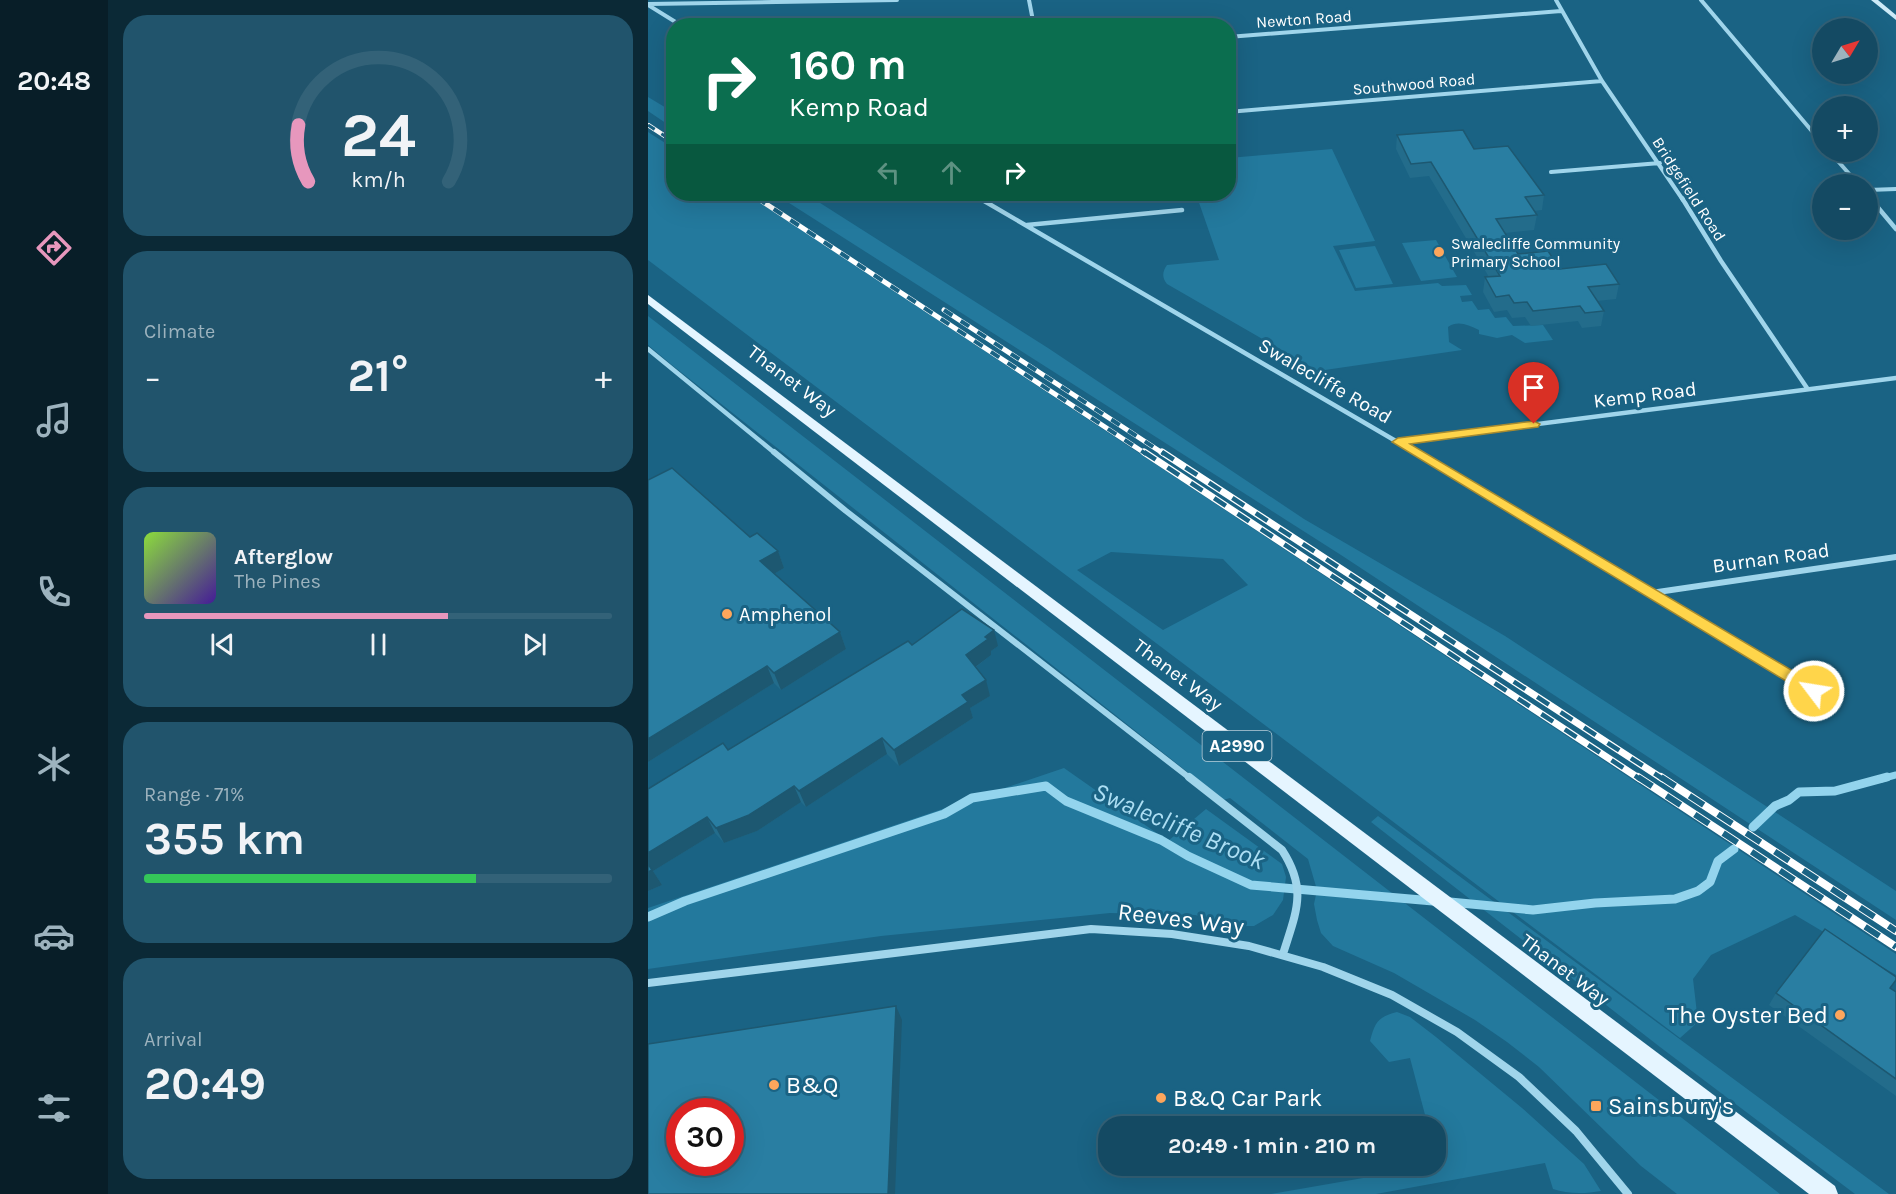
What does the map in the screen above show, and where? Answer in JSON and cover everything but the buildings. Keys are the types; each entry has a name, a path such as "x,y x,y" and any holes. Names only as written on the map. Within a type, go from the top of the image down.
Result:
{"main road":[{"path":"1874,0 1896,18"},
{"name":"Thanet Way","path":"648,298 1827,1194"}],"street":[{"path":"648,5 897,0"},
{"path":"1029,0 1032,18"},
{"name":"Bridgefield Road","path":"1556,0 1602,81 1660,163 1721,261 1807,388"},
{"path":"1701,0 1812,131"},
{"path":"648,5 669,18"},
{"name":"Newton Road","path":"1236,36 1561,11"},
{"name":"Southwood Road","path":"1236,111 1602,81"},
{"path":"1839,162 1849,174"},
{"path":"1551,172 1660,163"},
{"path":"1878,190 1896,189"},
{"name":"Swalecliffe Road","path":"984,201 1398,442 1814,691"},
{"path":"1026,225 1182,213 1182,204"},
{"path":"1878,208 1896,229"},
{"path":"648,349 856,518 1282,850 1294,866 1300,884 1299,897 1283,954"},
{"name":"Kemp Road","path":"1398,442 1896,378"},
{"name":"Burnan Road","path":"1650,593 1896,557"},
{"path":"1809,707 1814,691 1829,688"},
{"name":"Reeves Way","path":"648,983 1091,929 1126,929 1225,941 1327,966 1425,1011 1474,1042 1507,1067 1546,1102 1592,1149 1628,1194"}],"shaded area":[{"path":"648,97 666,108 666,123 648,111"},
{"path":"648,132 666,144 666,201 758,201 1896,954 1896,975 1795,915 1711,955 1693,979 1698,1022 1680,1038 648,260","holes":["1111,552 1223,559 1248,585 1163,630 1077,570"]},
{"path":"1332,149 1375,241 1333,246 1355,291 1438,283 1442,286 1466,285 1472,295 1460,296 1462,302 1472,301 1478,310 1489,309 1495,318 1506,317 1513,326 1543,325 1553,340 1525,343 1512,335 1497,338 1479,334 1479,330 1467,325 1456,324 1448,327 1449,342 1462,350 1318,371 1167,284 1164,279 1164,270 1167,265 1219,260 1198,201 1236,201 1236,157"},
{"path":"786,201 817,201 1048,348 1304,519 1505,636 1896,891 1896,920 1341,555"},
{"path":"1436,240 1457,277 1421,281 1402,243"},
{"path":"1375,246 1393,284 1356,288 1339,250"},
{"path":"648,316 1780,1194 1677,1194 1641,1166 1539,1067 1507,1042 1475,1020 1394,973 1333,946 1321,933 1317,920 1314,904 1317,890 1308,859 1230,798 1223,800 672,365 648,345"},
{"path":"1064,768 1168,841 1206,809 1282,864 1286,877 1283,900 1273,915 1254,926 1238,926 1195,915 1110,913 881,936 648,969 648,908"},
{"path":"1378,816 1889,1194 1855,1194 1660,1047 1371,822"},
{"path":"1397,1012 1410,1017 1436,1037 1522,1108 1584,1164 1601,1191 1576,1193 1553,1189 1545,1163 1376,1194 1271,1194 1375,1176 1446,1176 1446,1116 1425,1116 1410,1058 1389,1062 1370,1041 1378,1021"}],"waterway":[{"name":"Swalecliffe Brook","path":"1881,779 1896,775"},
{"name":"Swalecliffe Brook","path":"1753,827 1775,806 1789,800 1799,792 1835,791 1887,777"},
{"name":"Swalecliffe Brook","path":"648,917 685,901 944,814 972,798 1046,786 1066,801 1161,840 1188,856 1251,885 1433,901"},
{"name":"Swalecliffe Brook","path":"1450,902 1533,910 1595,903 1675,899 1698,891 1710,882 1718,861 1734,849"}],"railway":[{"path":"648,125 666,137"},
{"path":"762,201 1146,454"},
{"path":"944,310 1164,454"},
{"path":"1144,452 1640,779"},
{"path":"1162,452 1663,779"},
{"path":"1638,777 1896,947"},
{"path":"1661,777 1896,931"}],"place":[{"name":"Swalecliffe Community Primary School","path":"1439,252"},
{"name":"Amphenol","path":"727,614"},
{"name":"The Oyster Bed","path":"1840,1015"},
{"name":"B&Q","path":"774,1085"},
{"name":"B&Q Car Park","path":"1161,1098"},
{"name":"Sainsbury's","path":"1596,1106"}],"route":[{"path":"1534,424 1398,442 1814,691"}]}
